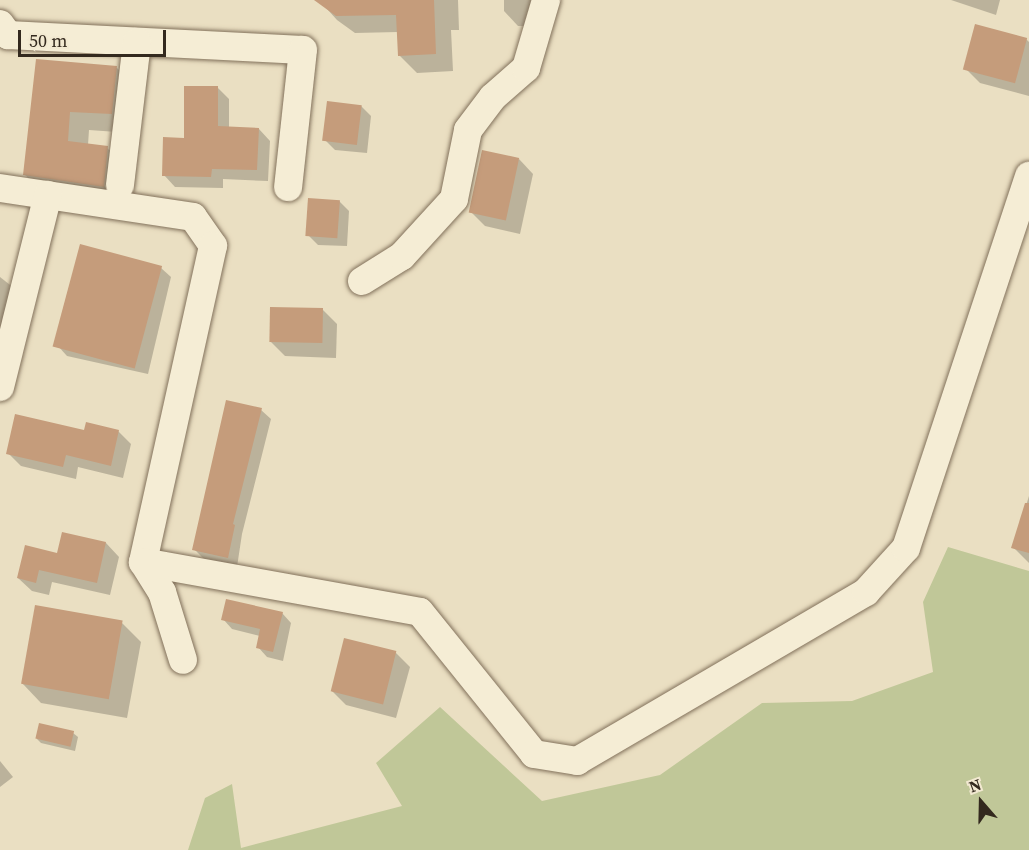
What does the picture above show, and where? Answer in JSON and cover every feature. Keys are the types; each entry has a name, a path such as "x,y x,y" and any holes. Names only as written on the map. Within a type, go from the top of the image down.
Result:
{"lane":[{"path":"362,281 402,256 454,199 468,130 493,97 526,68 546,0"},
{"path":"0,24 8,35 303,50 288,187"},
{"path":"120,185 137,42"},
{"path":"143,562 420,612 534,754 577,762 866,592 906,548 1029,176"},
{"path":"0,188 193,217 213,246 143,562 162,592 183,660"},
{"path":"0,387 48,195"}],"green space":[{"path":"948,547 1029,571 1029,850 188,850 205,798 232,784 241,848 402,806 376,763 440,707 542,801 660,775 762,703 852,701 933,672 923,602"}],"building":[{"path":"314,0 434,0 436,54 398,56 396,15 336,16"},
{"path":"975,24 1027,38 1015,83 963,69"},
{"path":"36,59 117,66 112,114 70,112 68,141 108,146 104,187 23,175"},
{"path":"184,86 218,86 218,126 259,128 257,170 212,169 211,177 162,176 163,137 184,138"},
{"path":"327,101 362,105 357,145 322,141"},
{"path":"482,150 519,158 506,221 469,213"},
{"path":"308,198 340,200 337,238 305,236"},
{"path":"80,244 162,266 135,368 53,346"},
{"path":"270,307 323,308 322,343 269,342"},
{"path":"226,400 262,408 233,524 235,525 228,558 192,550"},
{"path":"15,414 84,430 86,422 119,430 111,466 66,455 63,467 6,454"},
{"path":"1025,503 1029,503 1029,553 1011,548"},
{"path":"62,532 106,542 97,583 39,570 36,583 17,578 25,545 57,553"},
{"path":"226,599 283,612 273,652 256,648 260,629 221,620"},
{"path":"35,605 123,620 109,699 21,684"},
{"path":"344,638 396,651 383,704 331,691"},
{"path":"39,723 74,731 70,747 35,739"}]}
